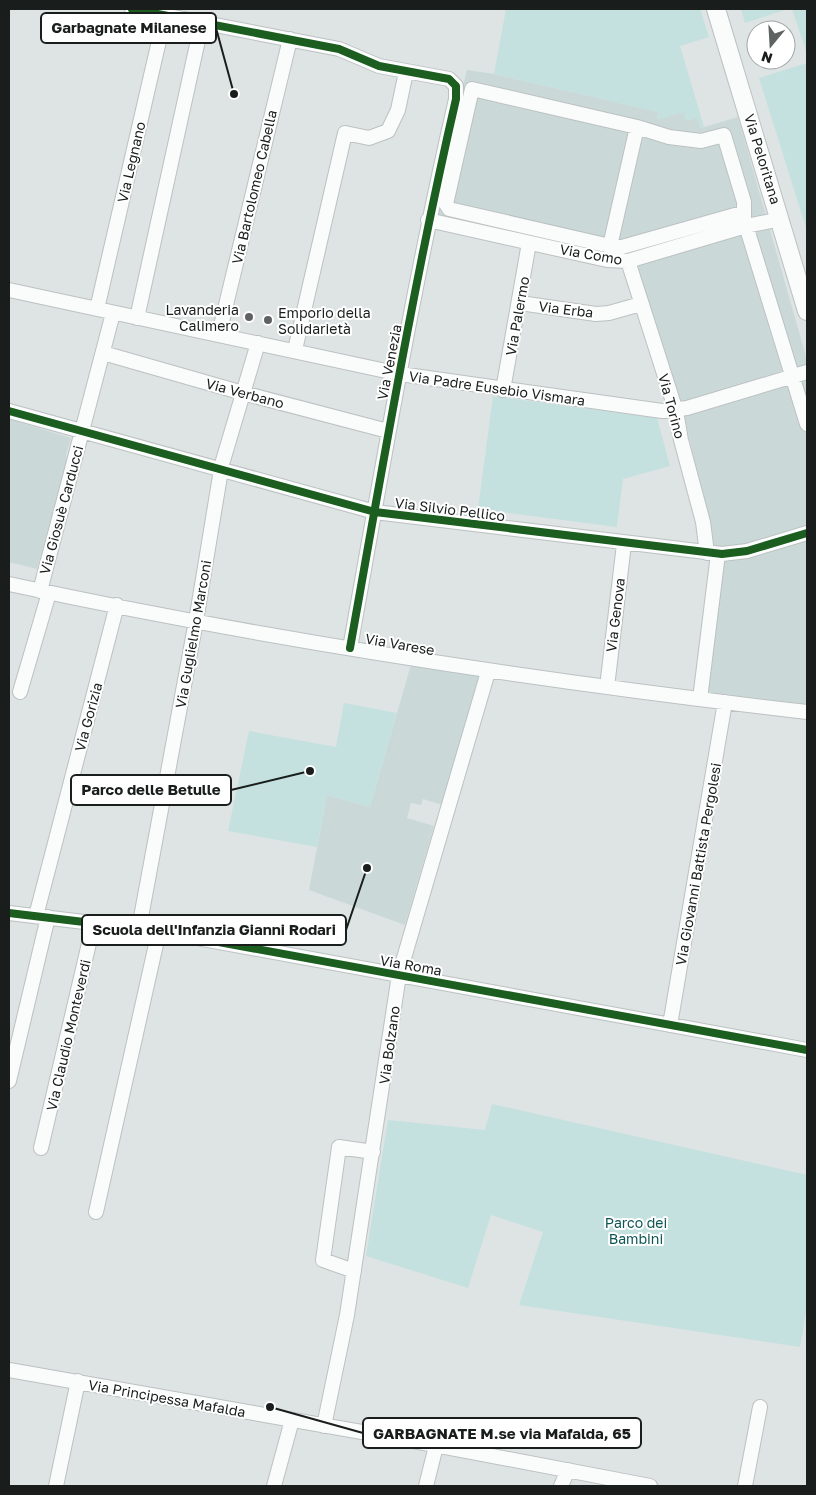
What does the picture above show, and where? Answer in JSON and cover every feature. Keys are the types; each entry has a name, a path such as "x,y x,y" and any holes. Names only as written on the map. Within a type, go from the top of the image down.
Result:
{"main road":[{"name":"Via Peloritana","path":"716,9 781,219 807,311"}],"street":[{"path":"132,9 346,51 379,66 406,72 398,110 388,131 368,138 345,133 295,350"},
{"name":"Via Legnano","path":"97,309 165,15"},
{"path":"137,318 202,22"},
{"name":"Via Bartolomeo Cabella","path":"219,334 290,39"},
{"name":"Via Venezia","path":"350,648 388,431 428,220 456,99 456,86 449,79 406,72"},
{"path":"744,219 622,247 608,253 449,209 446,204 472,89 637,127 669,137 701,141 724,135 744,202 744,219 807,424"},
{"path":"608,253 637,127"},
{"name":"Via Como","path":"428,220 530,243 608,253 628,261 744,219 781,219"},
{"name":"Via Palermo","path":"503,390 530,243"},
{"name":"Via Torino","path":"628,261 676,411 681,440 712,553 700,699"},
{"name":"Via Padre Eusebio Vismara","path":"9,290 400,374 662,411 676,411 807,372"},
{"name":"Via Erba","path":"520,303 596,314 609,313 641,304"},
{"name":"Via Giosuè Carducci","path":"20,692 82,431 113,313"},
{"name":"Via Guglielmo Marconi","path":"140,928 196,622 221,470 258,343"},
{"name":"Via Verbano","path":"104,352 243,393 388,431"},
{"name":"Via Silvio Pellico","path":"9,411 375,512 624,544 732,554 807,533"},
{"name":"Via Genova","path":"607,687 624,544"},
{"name":"Via Varese","path":"9,584 196,622 488,672 807,712"},
{"name":"Via Gorizia","path":"9,1080 42,916 117,605"},
{"name":"Via Bolzano","path":"324,1426 354,1271 399,975 488,672"},
{"name":"Via Giovanni Battista Pergolesi","path":"670,1025 725,702"},
{"name":"Via Roma","path":"9,913 160,931 807,1050"},
{"name":"Via Claudio Monteverdi","path":"41,1148 94,922"},
{"path":"96,1212 160,931"},
{"path":"354,1271 323,1260 339,1147 373,1152"},
{"name":"Via Principessa Mafalda","path":"9,1370 650,1486"},
{"path":"56,1486 78,1381"},
{"path":"745,1486 760,1407"},
{"path":"274,1486 292,1420"},
{"path":"426,1486 436,1446"},
{"path":"561,1486 568,1470"}],"shaded area":[{"path":"467,70 494,74 659,112 657,119 683,112 697,118 701,128 738,117 807,360 807,710 703,697 716,552 683,411 625,256 430,213"},
{"path":"9,419 71,438 66,455 67,463 37,569 9,562"},
{"path":"412,661 486,673 446,806 423,799 421,805 411,803 407,818 434,826 405,925 309,890 327,795 370,807"}],"green space":[{"path":"506,9 700,9 709,37 680,46 704,127 700,128 697,118 686,121 683,112 657,120 658,112 494,74"},
{"path":"741,9 788,9 754,20 746,20 745,23"},
{"path":"792,9 807,9 807,54 796,20"},
{"path":"807,63 807,231 759,78 785,70 796,70 796,66"},
{"path":"493,396 657,418 670,466 623,479 617,527 478,509"},
{"path":"344,703 397,713 370,807 327,795 317,847 228,831 249,731 336,747"},
{"name":"Parco dei Bambini","path":"492,1104 807,1175 807,1306 800,1347 519,1305 543,1232 491,1215 468,1288 366,1256 388,1120 485,1130"}],"cycle path":[{"path":"132,9 339,49 379,66 449,79 456,86 456,99 413,304 350,648"},
{"path":"9,411 375,512 722,554 747,551 807,533"},
{"path":"9,913 159,931 807,1050"}],"place":[{"name":"Garbagnate Milanese","path":"234,94"},
{"name":"Lavanderia Calimero","path":"249,317"},
{"name":"Emporio della Solidarietà","path":"268,320"},
{"name":"Parco delle Betulle","path":"310,771"},
{"name":"Scuola dell'Infanzia Gianni Rodari","path":"367,868"},
{"name":"GARBAGNATE M.se via Mafalda, 65","path":"270,1407"}]}
